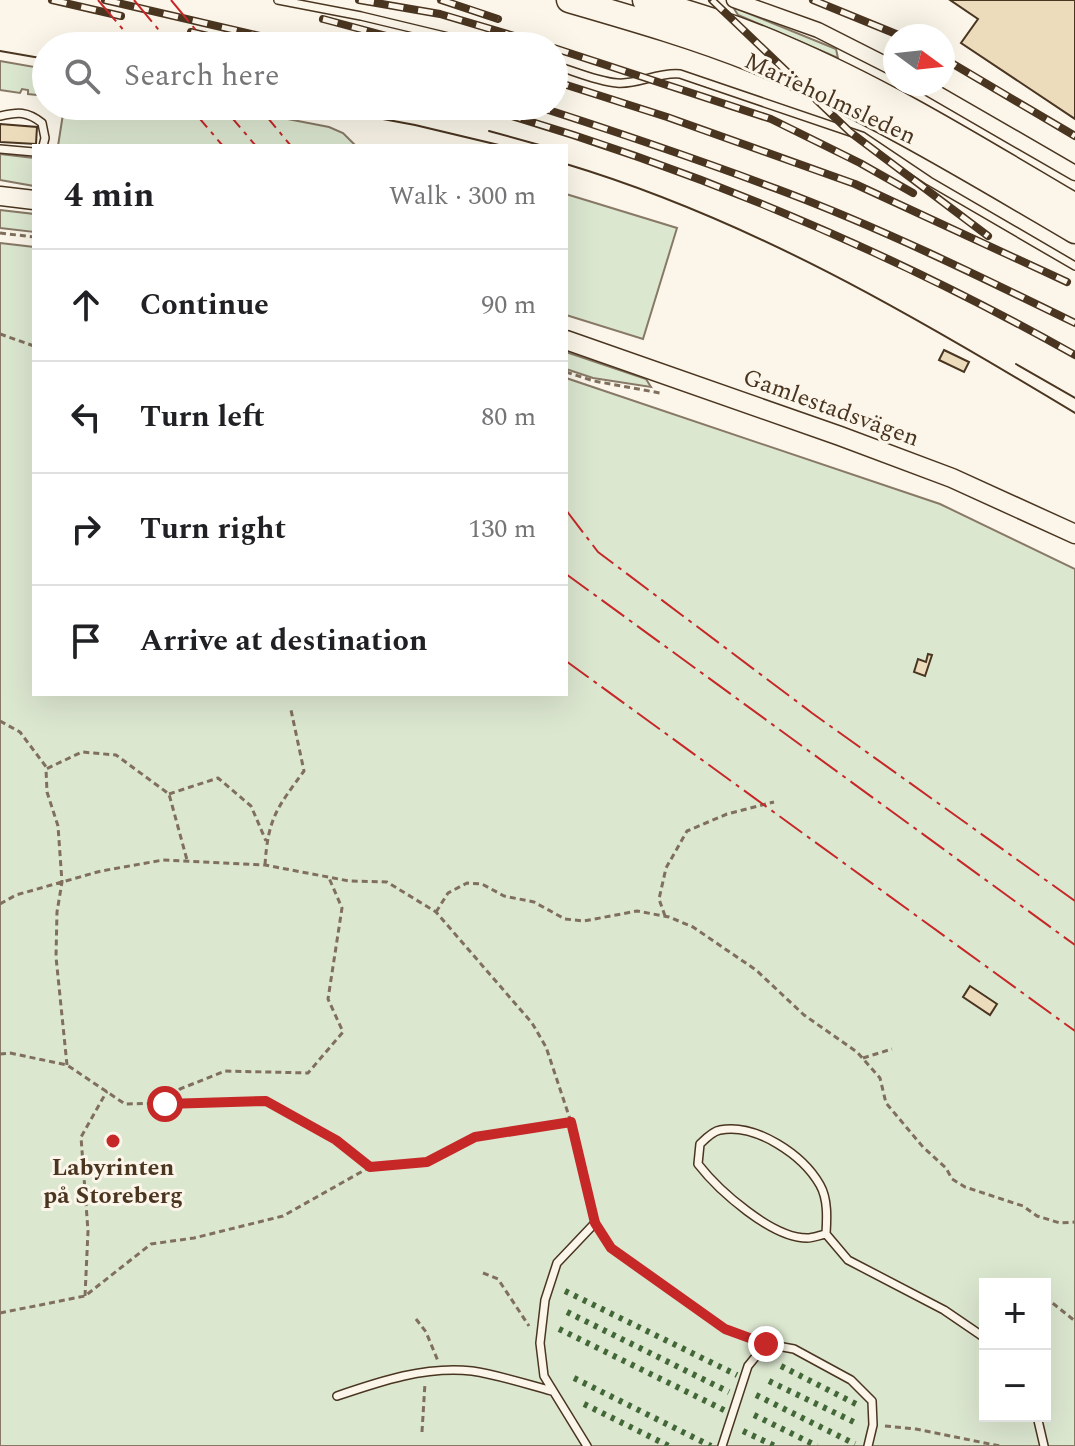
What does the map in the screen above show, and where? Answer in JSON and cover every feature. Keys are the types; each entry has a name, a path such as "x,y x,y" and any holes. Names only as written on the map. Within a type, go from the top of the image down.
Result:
{"highway":[{"name":"Marieholmsleden","path":"569,0 752,59 797,79 912,136 1075,231"},
{"name":"Marieholmsleden","path":"645,0 751,35 837,72 1075,206"}],"street":[{"path":"734,0 818,30 883,63"},
{"path":"942,96 1075,173"},
{"path":"0,196 32,200"},
{"name":"Gamlestadsvägen","path":"568,341 952,478 1075,534"}],"lane":[{"path":"278,0 428,32"},
{"path":"568,69 617,83 655,75 680,74 862,136 929,181 1075,266"},
{"path":"0,116 16,112 32,115"},
{"path":"38,120 42,123 44,144"},
{"path":"0,149 32,152"},
{"path":"826,1234 806,1238 784,1232 747,1212 698,1164 700,1144 717,1130 742,1130 770,1139 792,1154 821,1185 827,1213 826,1234 848,1260 944,1310 979,1334"},
{"path":"587,1446 544,1376 541,1334 545,1300 557,1263 595,1223"},
{"path":"722,1446 748,1366 766,1344 794,1349 851,1380 872,1401 873,1425 868,1446"},
{"path":"337,1396 385,1379 441,1370 473,1371 552,1391"},
{"path":"1038,1422 1044,1446"}],"path":[{"path":"0,233 32,237"},
{"path":"0,334 32,345"},
{"path":"568,373 594,381 671,394"},
{"path":"265,865 267,834 277,809 304,771 291,710"},
{"path":"0,721 20,732 47,768 47,792 58,826 62,882 57,912 56,957 67,1065"},
{"path":"47,768 82,752 116,755 169,794 187,860"},
{"path":"169,794 218,778 251,806 266,843"},
{"path":"665,916 659,899 666,868 687,831 727,814 774,802"},
{"path":"0,904 16,895 101,871 163,860 265,865 329,878 387,882 436,912 532,1023 546,1047 571,1122 595,1223 611,1248 725,1329 766,1344"},
{"path":"165,1104 180,1089 225,1071 308,1073 343,1032 328,999 342,908 329,878"},
{"path":"436,912 448,893 467,883 482,884 504,896 534,902 565,919 584,921 637,911 665,916 693,927 756,970 804,1015 863,1058 880,1078 886,1103 923,1147 946,1168 952,1179 965,1187 1023,1206 1037,1216 1060,1223 1075,1222"},
{"path":"863,1058 892,1049"},
{"path":"0,1054 10,1053 67,1065 125,1104 266,1101 336,1140 370,1167"},
{"path":"85,1296 88,1231 81,1137 107,1091"},
{"path":"0,1313 85,1296 151,1244 194,1238 283,1216 370,1167 427,1162 475,1137 571,1122"},
{"path":"483,1273 498,1279 529,1327 541,1334"},
{"path":"1051,1302 1075,1321"},
{"path":"416,1319 426,1332 441,1370"},
{"path":"422,1432 426,1372"},
{"path":"873,1425 916,1429 1000,1446"}],"green space":[{"path":"733,7 836,49 838,58 738,15"},
{"path":"0,61 32,67 32,94 22,89 20,93 0,90"},
{"path":"62,120 293,120 329,127 343,133 354,144 58,144"},
{"path":"0,154 32,158 32,186 0,180"},
{"path":"568,195 677,228 643,339 568,316"},
{"path":"0,210 32,214 32,232 0,228"},
{"path":"0,243 32,247 32,696 568,696 568,379 940,504 1075,569 1075,1446 0,1446"},
{"path":"568,353 646,379 651,387 593,378 568,370"}],"building":[{"path":"950,0 1075,0 1075,119 961,43 978,19"},
{"path":"0,124 37,127 36,144 0,142"},
{"path":"944,350 969,362 964,372 939,360"},
{"path":"928,654 932,655 925,676 914,672 918,659 926,662"},
{"path":"970,986 997,1004 990,1015 963,997"}],"tram line":[{"path":"0,51 32,57"},
{"path":"388,120 495,144"},
{"path":"489,131 536,144"},
{"path":"568,165 634,186 765,241 953,340 1075,413"},
{"path":"1016,364 1075,398"}],"railway":[{"path":"52,0 121,16"},
{"path":"105,0 243,32"},
{"path":"359,0 440,14 501,32"},
{"path":"441,0 498,19"},
{"path":"712,0 850,132 988,236"},
{"path":"813,0 883,29"},
{"path":"323,19 372,32"},
{"path":"568,53 771,119 913,193"},
{"path":"955,65 1075,136"},
{"path":"568,85 855,184 1067,282"},
{"path":"568,117 687,156 853,219 1075,323"},
{"path":"525,120 632,155 784,213 932,280 1075,355"}],"hedge":[{"path":"565,1291 737,1375"},
{"path":"567,1312 729,1392"},
{"path":"559,1329 726,1411"},
{"path":"781,1366 858,1405"},
{"path":"574,1378 711,1446"},
{"path":"769,1381 854,1422"},
{"path":"756,1395 855,1444"},
{"path":"584,1404 669,1446"},
{"path":"754,1415 817,1446"},
{"path":"743,1431 775,1446"}],"power":[{"path":"98,0 125,32"},
{"path":"134,0 160,32"},
{"path":"171,0 197,32"},
{"path":"201,120 221,144"},
{"path":"234,120 254,144"},
{"path":"270,120 289,144"},
{"path":"568,513 598,552 812,713 1075,901"},
{"path":"568,575 1075,945"},
{"path":"568,662 1075,1031"}],"place":[{"name":"Labyrinten på Storeberg","path":"113,1141"}],"route":[{"path":"165,1104 266,1101 336,1140 370,1167 427,1162 475,1137 571,1122 595,1223 611,1248 725,1329 766,1344"}]}
